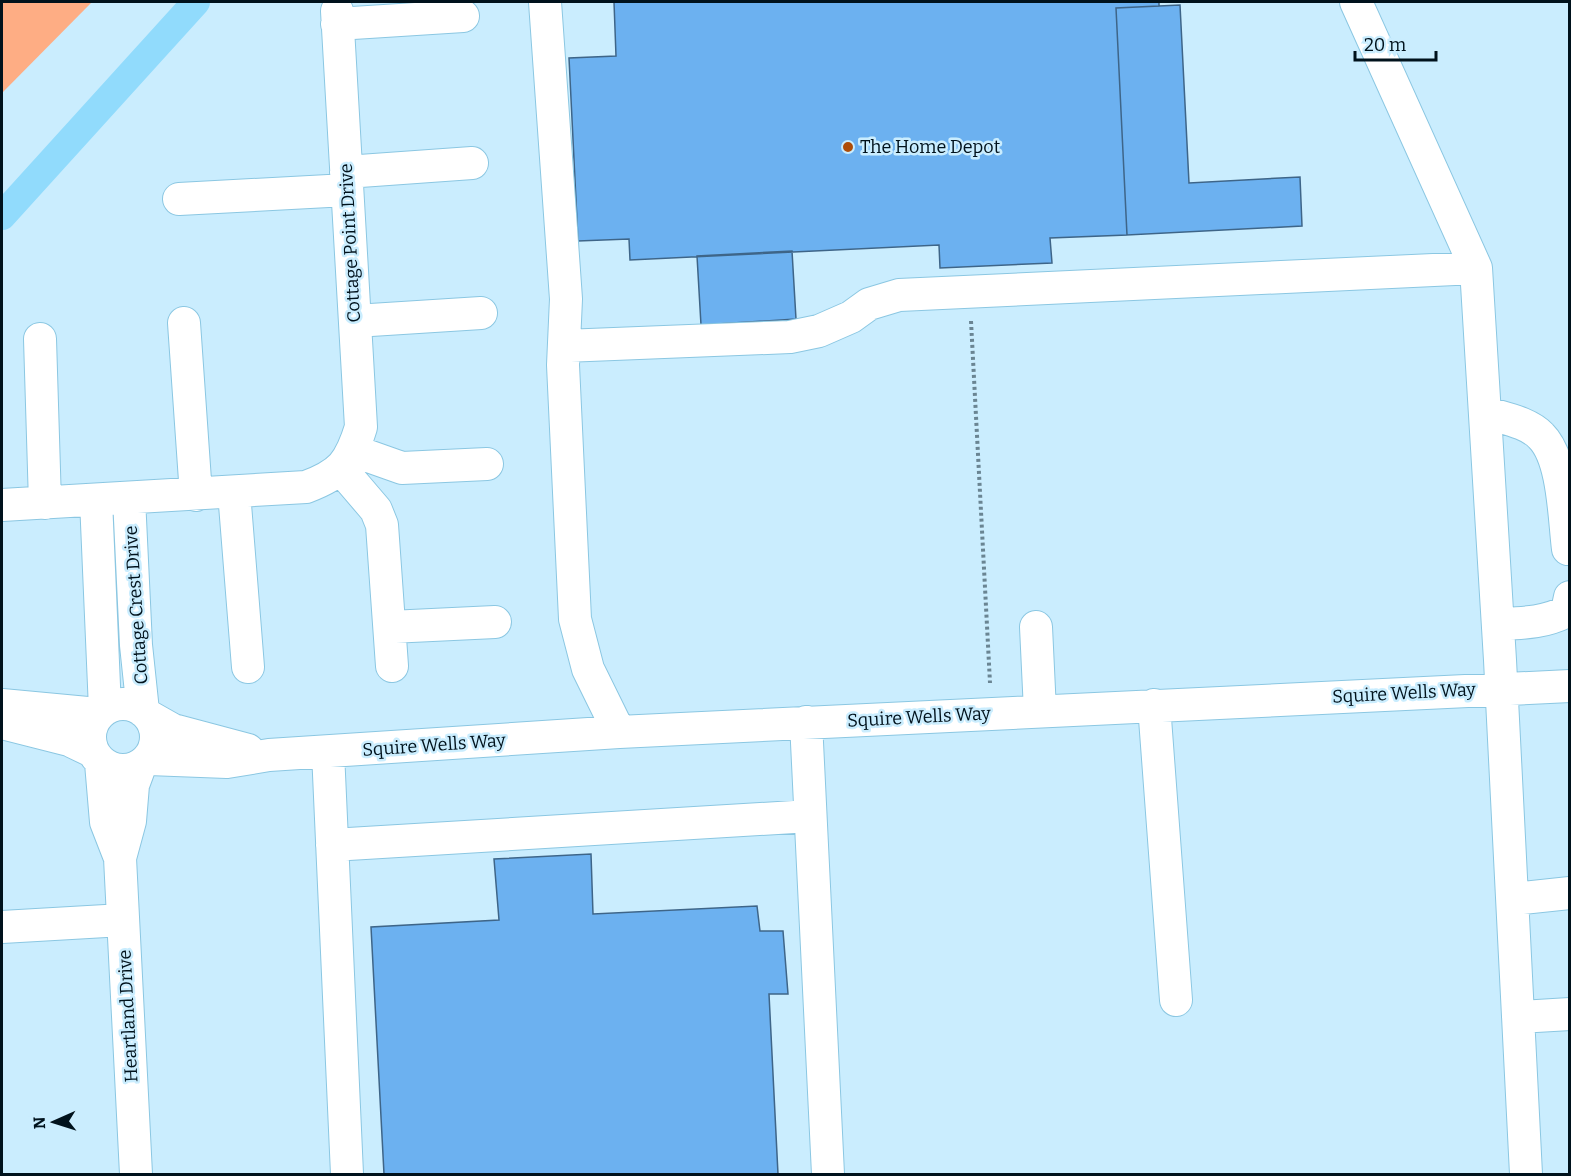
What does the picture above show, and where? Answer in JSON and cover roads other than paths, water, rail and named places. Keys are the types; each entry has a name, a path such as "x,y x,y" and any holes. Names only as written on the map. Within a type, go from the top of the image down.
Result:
{"street":[{"path":"544,2 566,299 564,346 575,620 588,669 619,732"},
{"path":"1356,2 1476,268 1502,688 1526,1174"},
{"name":"Cottage Point Drive","path":"348,460 361,427 337,18 464,16"},
{"path":"179,199 346,181 472,163"},
{"path":"564,346 790,337 819,331 851,317 869,304 899,295 1476,268"},
{"path":"355,321 481,313"},
{"path":"184,323 196,495"},
{"path":"40,339 45,503"},
{"path":"1485,412 1518,423 1541,436 1557,464 1568,549"},
{"path":"348,460 382,525 392,666"},
{"path":"2,505 306,487 348,460 402,468 487,464"},
{"path":"234,492 248,668"},
{"name":"Cottage Crest Drive","path":"129,498 134,601 146,714"},
{"name":"Cottage Crest Drive","path":"96,500 102,712"},
{"path":"1498,624 1531,623 1554,618 1567,611 1569,597"},
{"path":"100,602 134,601"},
{"path":"390,627 495,622"},
{"path":"1036,627 1040,711"},
{"name":"Squire Wells Way","path":"144,763 227,762 269,755 619,732 1569,686"},
{"path":"2,723 69,740 113,770 127,771 144,763 156,738 146,714 131,705 118,704 102,712 92,725 89,738 97,757"},
{"path":"2,705 102,712"},
{"path":"1154,705 1176,1000"},
{"name":"Squire Wells Way","path":"146,714 173,730 269,755"},
{"path":"806,723 828,1174"},
{"path":"328,752 347,1174"},
{"name":"Heartland Drive","path":"97,757 106,822 120,858"},
{"name":"Heartland Drive","path":"136,1174 120,858 130,821 133,785 144,763"},
{"path":"332,845 810,816"},
{"path":"1512,899 1569,894"},
{"path":"2,927 123,920"},
{"path":"1518,1017 1569,1014"}],"waterway":[{"path":"2,216 196,2"}],"place":[{"name":"The Home Depot","path":"848,147"}]}
